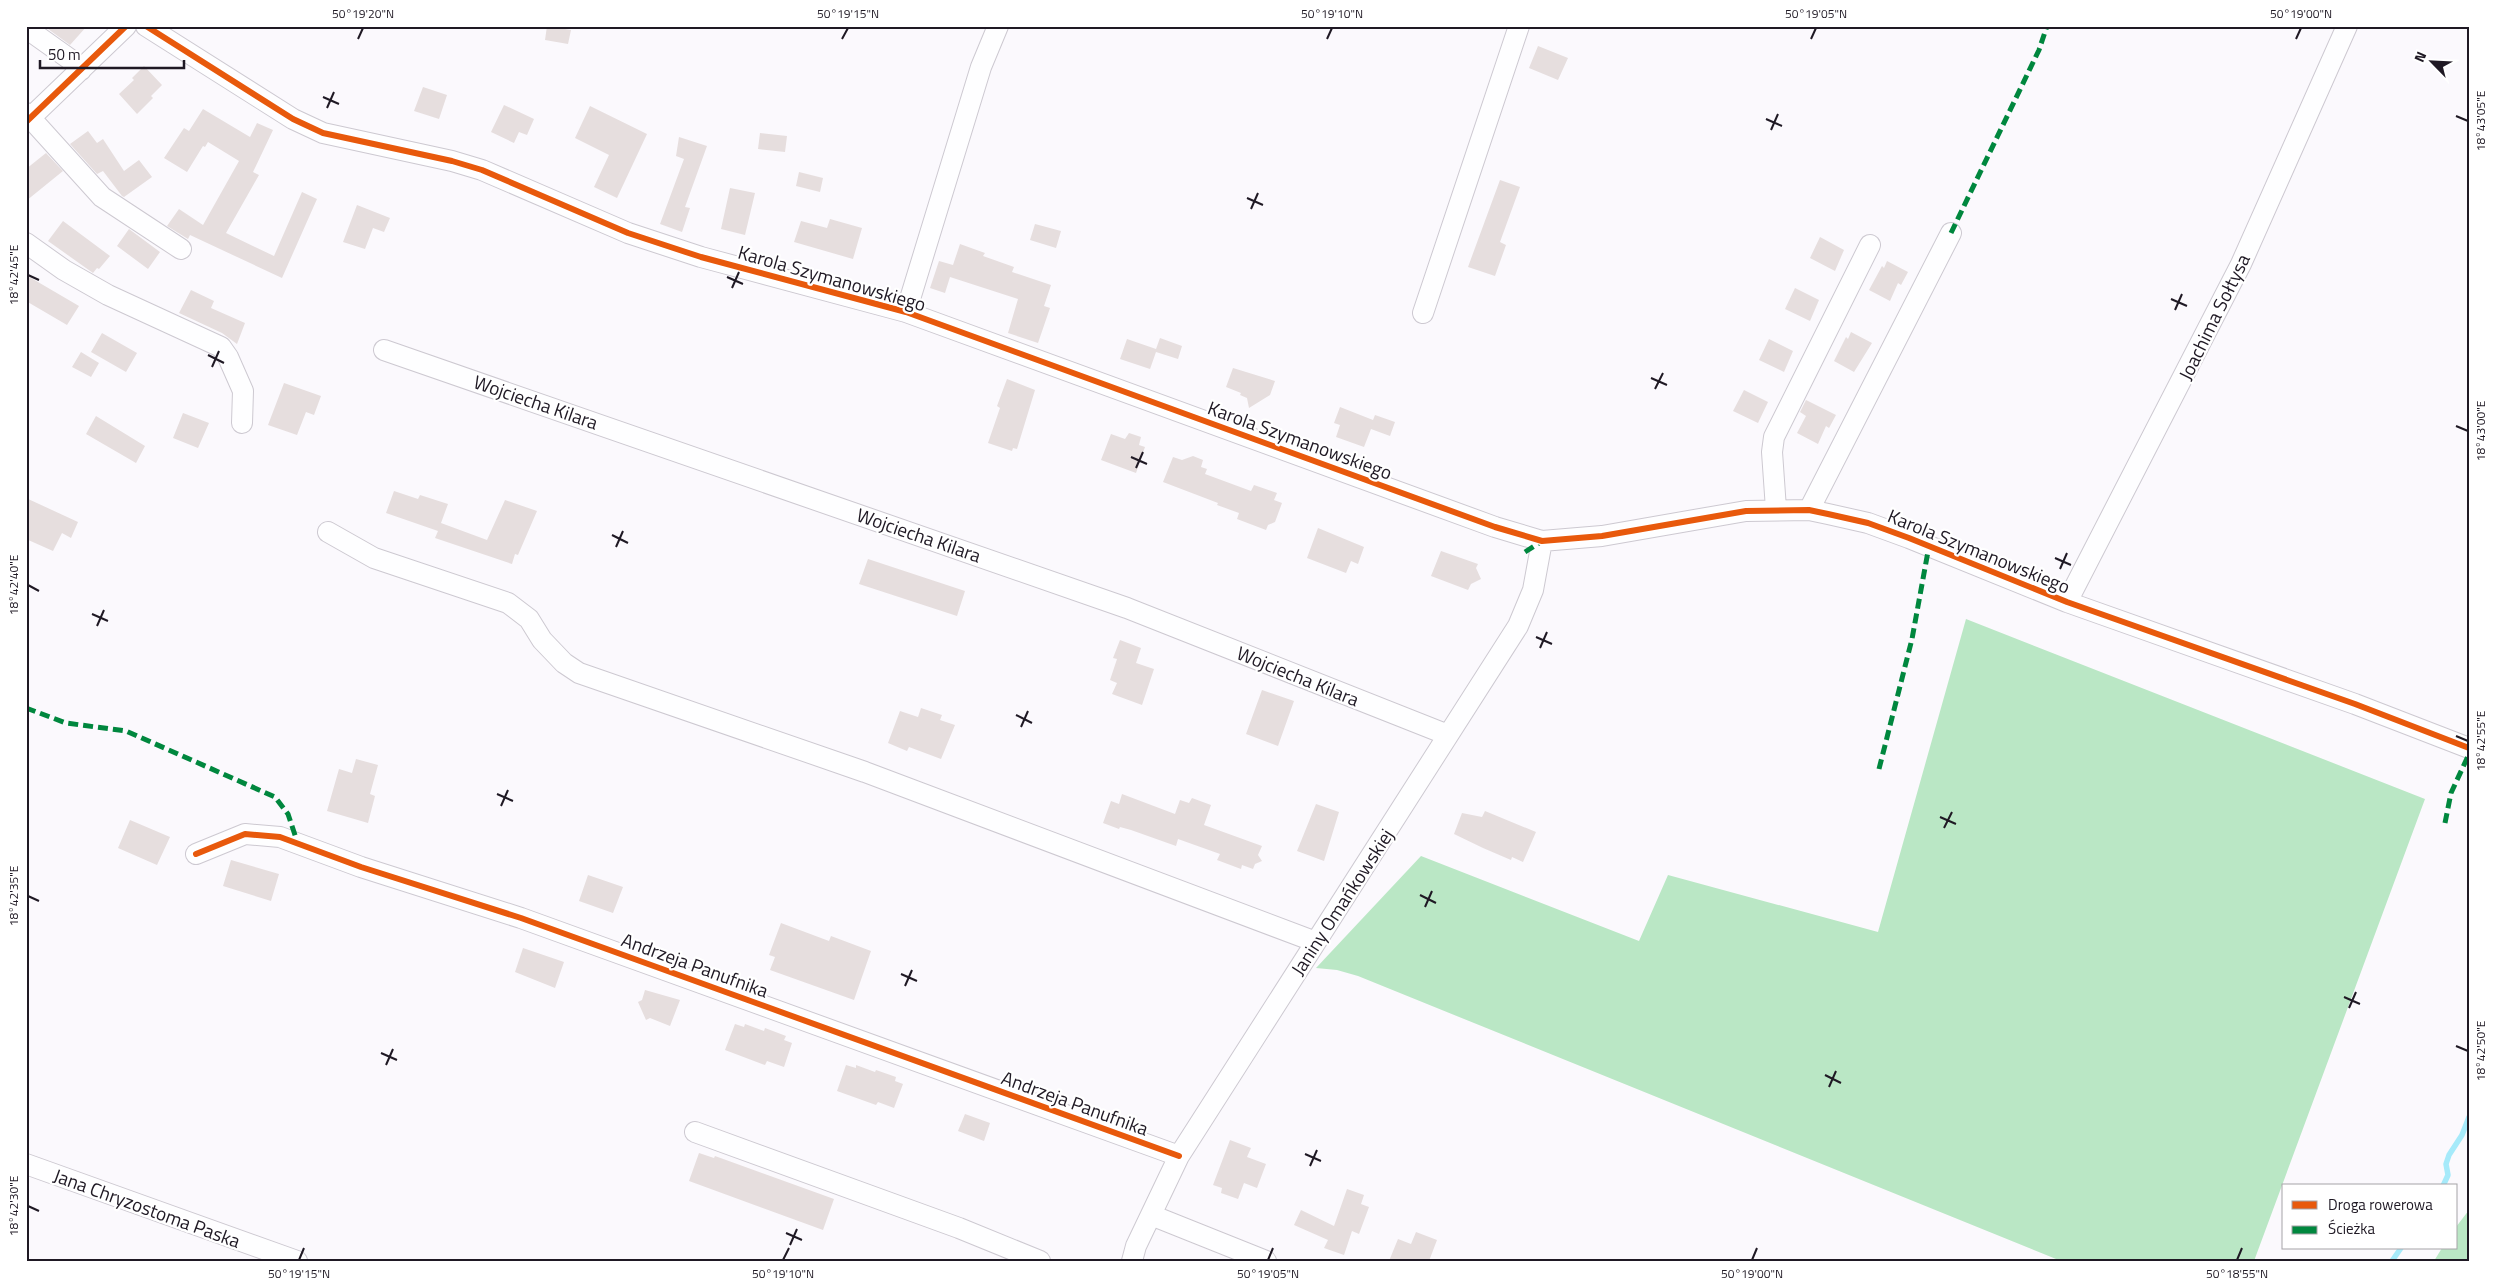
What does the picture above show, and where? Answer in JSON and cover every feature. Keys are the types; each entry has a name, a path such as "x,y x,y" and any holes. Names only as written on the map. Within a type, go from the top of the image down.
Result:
{"street":[{"path":"126,26 28,118 102,197 181,249"},
{"name":"Karola Szymanowskiego","path":"146,26 293,119 322,133 452,161 482,170 628,233 701,257 906,312 1495,527 1542,541 1602,536 1746,511 1776,509 1809,510 1868,523 2068,602 2355,704 2469,748"},
{"name":"Karola Szymanowskiego","path":"906,312 978,75 998,26"},
{"path":"1423,313 1519,26"},
{"name":"Joachima Sołtysa","path":"2068,602 2241,264 2347,26"},
{"path":"26,28 71,60 81,70"},
{"path":"1809,510 1950,233"},
{"path":"26,243 64,270 108,295 221,347 228,357 243,391 242,423"},
{"path":"1776,509 1772,452 1774,437 1870,245"},
{"name":"Wojciecha Kilara","path":"384,350 1126,608 1448,735"},
{"path":"328,532 374,558 508,603 529,619 542,640 564,663 579,673 865,772 1316,942"},
{"name":"Janiny Omańkowskiej","path":"1132,1261 1136,1246 1179,1156 1518,626 1533,590 1542,541"},
{"name":"Andrzeja Panufnika","path":"196,854 245,834 280,837 361,867 521,918 1179,1156"},
{"path":"695,1132 959,1228 1040,1261"},
{"name":"Jana Chryzostoma Paska","path":"26,1164 297,1261"},
{"path":"1151,1215 1266,1261"}],"green space":[{"path":"1966,619 2425,799 2254,1261 2061,1261 1358,976 1337,970 1316,968 1421,856 1639,941 1668,875 1878,932"},
{"path":"2469,1210 2469,1261 2434,1261 2441,1250 2458,1250 2458,1224"}],"building":[{"path":"44,26 87,26 70,45"},
{"path":"547,26 571,30 568,44 545,40"},
{"path":"1538,46 1568,58 1558,80 1529,68"},
{"path":"144,66 162,85 151,96 153,98 137,114 119,94 134,80 132,78"},
{"path":"423,87 447,95 439,119 414,111"},
{"path":"504,105 534,119 527,135 519,132 514,143 491,132"},
{"path":"590,106 647,134 617,198 594,187 609,155 575,138"},
{"path":"203,109 250,137 257,123 273,130 253,172 259,175 226,233 274,256 302,192 317,199 282,278 190,235 188,239 167,226 179,209 203,225 239,161 208,142 205,147 203,146 187,172 164,158 184,128 189,131"},
{"path":"88,131 97,143 103,139 124,171 139,160 152,177 124,197 122,196 103,171 97,174 70,144"},
{"path":"760,133 787,136 785,152 758,149"},
{"path":"679,137 707,146 685,207 690,208 682,232 660,224 684,159 676,156"},
{"path":"46,153 63,171 26,201 26,169"},
{"path":"799,172 823,178 820,192 796,186"},
{"path":"1500,180 1520,187 1500,242 1506,245 1495,276 1468,267"},
{"path":"730,188 755,193 745,235 721,229"},
{"path":"357,205 390,218 384,232 373,228 365,249 343,242"},
{"path":"830,219 862,228 853,259 794,242 801,221 827,228"},
{"path":"63,221 110,256 93,273 48,241"},
{"path":"1035,224 1061,231 1056,248 1030,240"},
{"path":"129,229 160,252 148,269 117,246"},
{"path":"1820,237 1844,250 1835,271 1810,258"},
{"path":"960,244 985,253 983,256 1014,267 1012,272 1051,285 1044,306 1050,308 1038,343 1008,333 1018,299 950,277 945,293 930,288 939,261 953,265"},
{"path":"1887,261 1908,272 1901,285 1898,283 1890,301 1869,290 1882,266 1884,268"},
{"path":"26,275 79,306 67,325 26,301"},
{"path":"1795,288 1819,300 1810,321 1785,309"},
{"path":"191,290 214,301 211,308 245,323 237,344 222,333 179,313"},
{"path":"1851,332 1872,343 1854,372 1834,361 1846,337 1848,339"},
{"path":"102,333 137,353 126,372 91,352"},
{"path":"1160,338 1182,346 1178,359 1156,352 1150,369 1120,359 1127,339 1156,349"},
{"path":"1769,339 1793,351 1784,372 1759,360"},
{"path":"81,352 99,363 91,377 72,367"},
{"path":"1233,368 1275,381 1270,395 1249,408 1247,398 1240,395 1241,393 1226,387"},
{"path":"1007,379 1035,390 1017,449 1013,448 1012,451 988,443 1000,408 997,406"},
{"path":"284,383 321,396 314,415 306,412 297,435 268,425"},
{"path":"1744,390 1768,402 1758,423 1733,411"},
{"path":"1806,400 1836,415 1829,428 1826,426 1818,444 1797,433 1806,416 1800,412"},
{"path":"1340,407 1373,420 1375,415 1395,422 1390,436 1371,429 1364,447 1336,437 1340,425 1334,423"},
{"path":"183,413 209,423 198,448 173,438"},
{"path":"96,416 145,446 136,463 86,434"},
{"path":"1129,433 1141,437 1139,445 1145,447 1136,473 1101,460 1111,434 1125,439"},
{"path":"1193,456 1203,460 1201,467 1207,469 1205,474 1251,491 1254,485 1277,493 1274,500 1282,503 1275,522 1268,525 1266,530 1237,519 1239,513 1217,505 1218,503 1163,482 1173,457 1182,460"},
{"path":"394,491 418,499 420,495 448,504 441,523 487,540 505,500 537,511 518,555 515,554 512,564 435,538 438,531 386,513"},
{"path":"26,498 78,522 71,538 62,533 53,551 26,539"},
{"path":"1318,528 1364,547 1358,564 1351,561 1346,573 1307,558"},
{"path":"1441,551 1478,564 1476,568 1481,579 1471,584 1468,590 1431,576"},
{"path":"868,559 965,591 957,616 859,584"},
{"path":"1120,640 1141,648 1136,663 1154,669 1142,705 1112,694 1117,683 1110,680 1117,659 1113,658"},
{"path":"1262,690 1294,701 1278,746 1246,734"},
{"path":"921,708 942,715 940,720 955,725 941,759 909,747 907,751 888,743 900,711 918,717"},
{"path":"356,759 378,765 370,794 375,796 368,823 327,811 339,769 352,773"},
{"path":"1122,794 1175,814 1180,800 1189,803 1192,798 1211,805 1204,825 1262,846 1258,855 1262,861 1255,864 1253,869 1242,865 1241,869 1217,860 1220,854 1178,839 1176,846 1131,830 1120,827 1119,829 1103,823 1111,801 1119,804"},
{"path":"1316,804 1339,812 1324,861 1297,851"},
{"path":"1485,811 1536,832 1523,862 1512,857 1511,860 1454,834 1462,813 1482,817"},
{"path":"130,820 170,837 157,865 118,848"},
{"path":"231,860 279,874 271,901 223,886"},
{"path":"588,875 623,887 613,913 579,901"},
{"path":"781,923 829,941 831,936 871,951 854,1000 770,970 775,957 769,955"},
{"path":"523,948 564,962 555,988 515,972"},
{"path":"645,990 680,1000 670,1026 650,1018 646,1020 638,1002 642,1000"},
{"path":"735,1024 744,1027 745,1024 764,1031 765,1028 786,1036 784,1040 792,1043 784,1067 767,1061 765,1065 725,1050"},
{"path":"846,1065 856,1068 856,1065 896,1077 895,1081 903,1084 894,1108 878,1102 876,1105 837,1091"},
{"path":"965,1114 990,1123 984,1141 958,1131"},
{"path":"1230,1140 1251,1148 1247,1157 1266,1164 1257,1188 1244,1183 1238,1199 1221,1193 1222,1188 1213,1185"},
{"path":"699,1153 714,1158 715,1156 834,1199 823,1230 689,1181"},
{"path":"1347,1189 1364,1195 1361,1204 1369,1207 1359,1234 1352,1231 1344,1255 1324,1248 1328,1240 1294,1225 1301,1210 1334,1226"},
{"path":"1416,1232 1437,1240 1429,1261 1389,1261 1398,1239 1411,1244"}],"waterway":[{"path":"2444,1184 2448,1175 2446,1164 2449,1155 2462,1135 2469,1117"},
{"path":"2392,1261 2400,1250"}],"marked path":[{"path":"1951,233 2039,50 2047,26"},
{"path":"1525,552 1542,541"},
{"path":"1879,769 1912,639 1929,546"},
{"path":"26,708 66,723 126,731 275,797 288,814 298,844"},
{"path":"2445,823 2451,793 2469,754"}],"cycle path":[{"path":"26,122 126,26"},
{"path":"146,26 293,119 323,133 452,161 482,170 628,233 701,257 906,312 1495,527 1542,541 1602,536 1746,511 1809,510 1868,523 2067,602 2355,704 2469,748"},
{"path":"196,854 245,834 280,837 361,867 521,918 1179,1156"}]}
